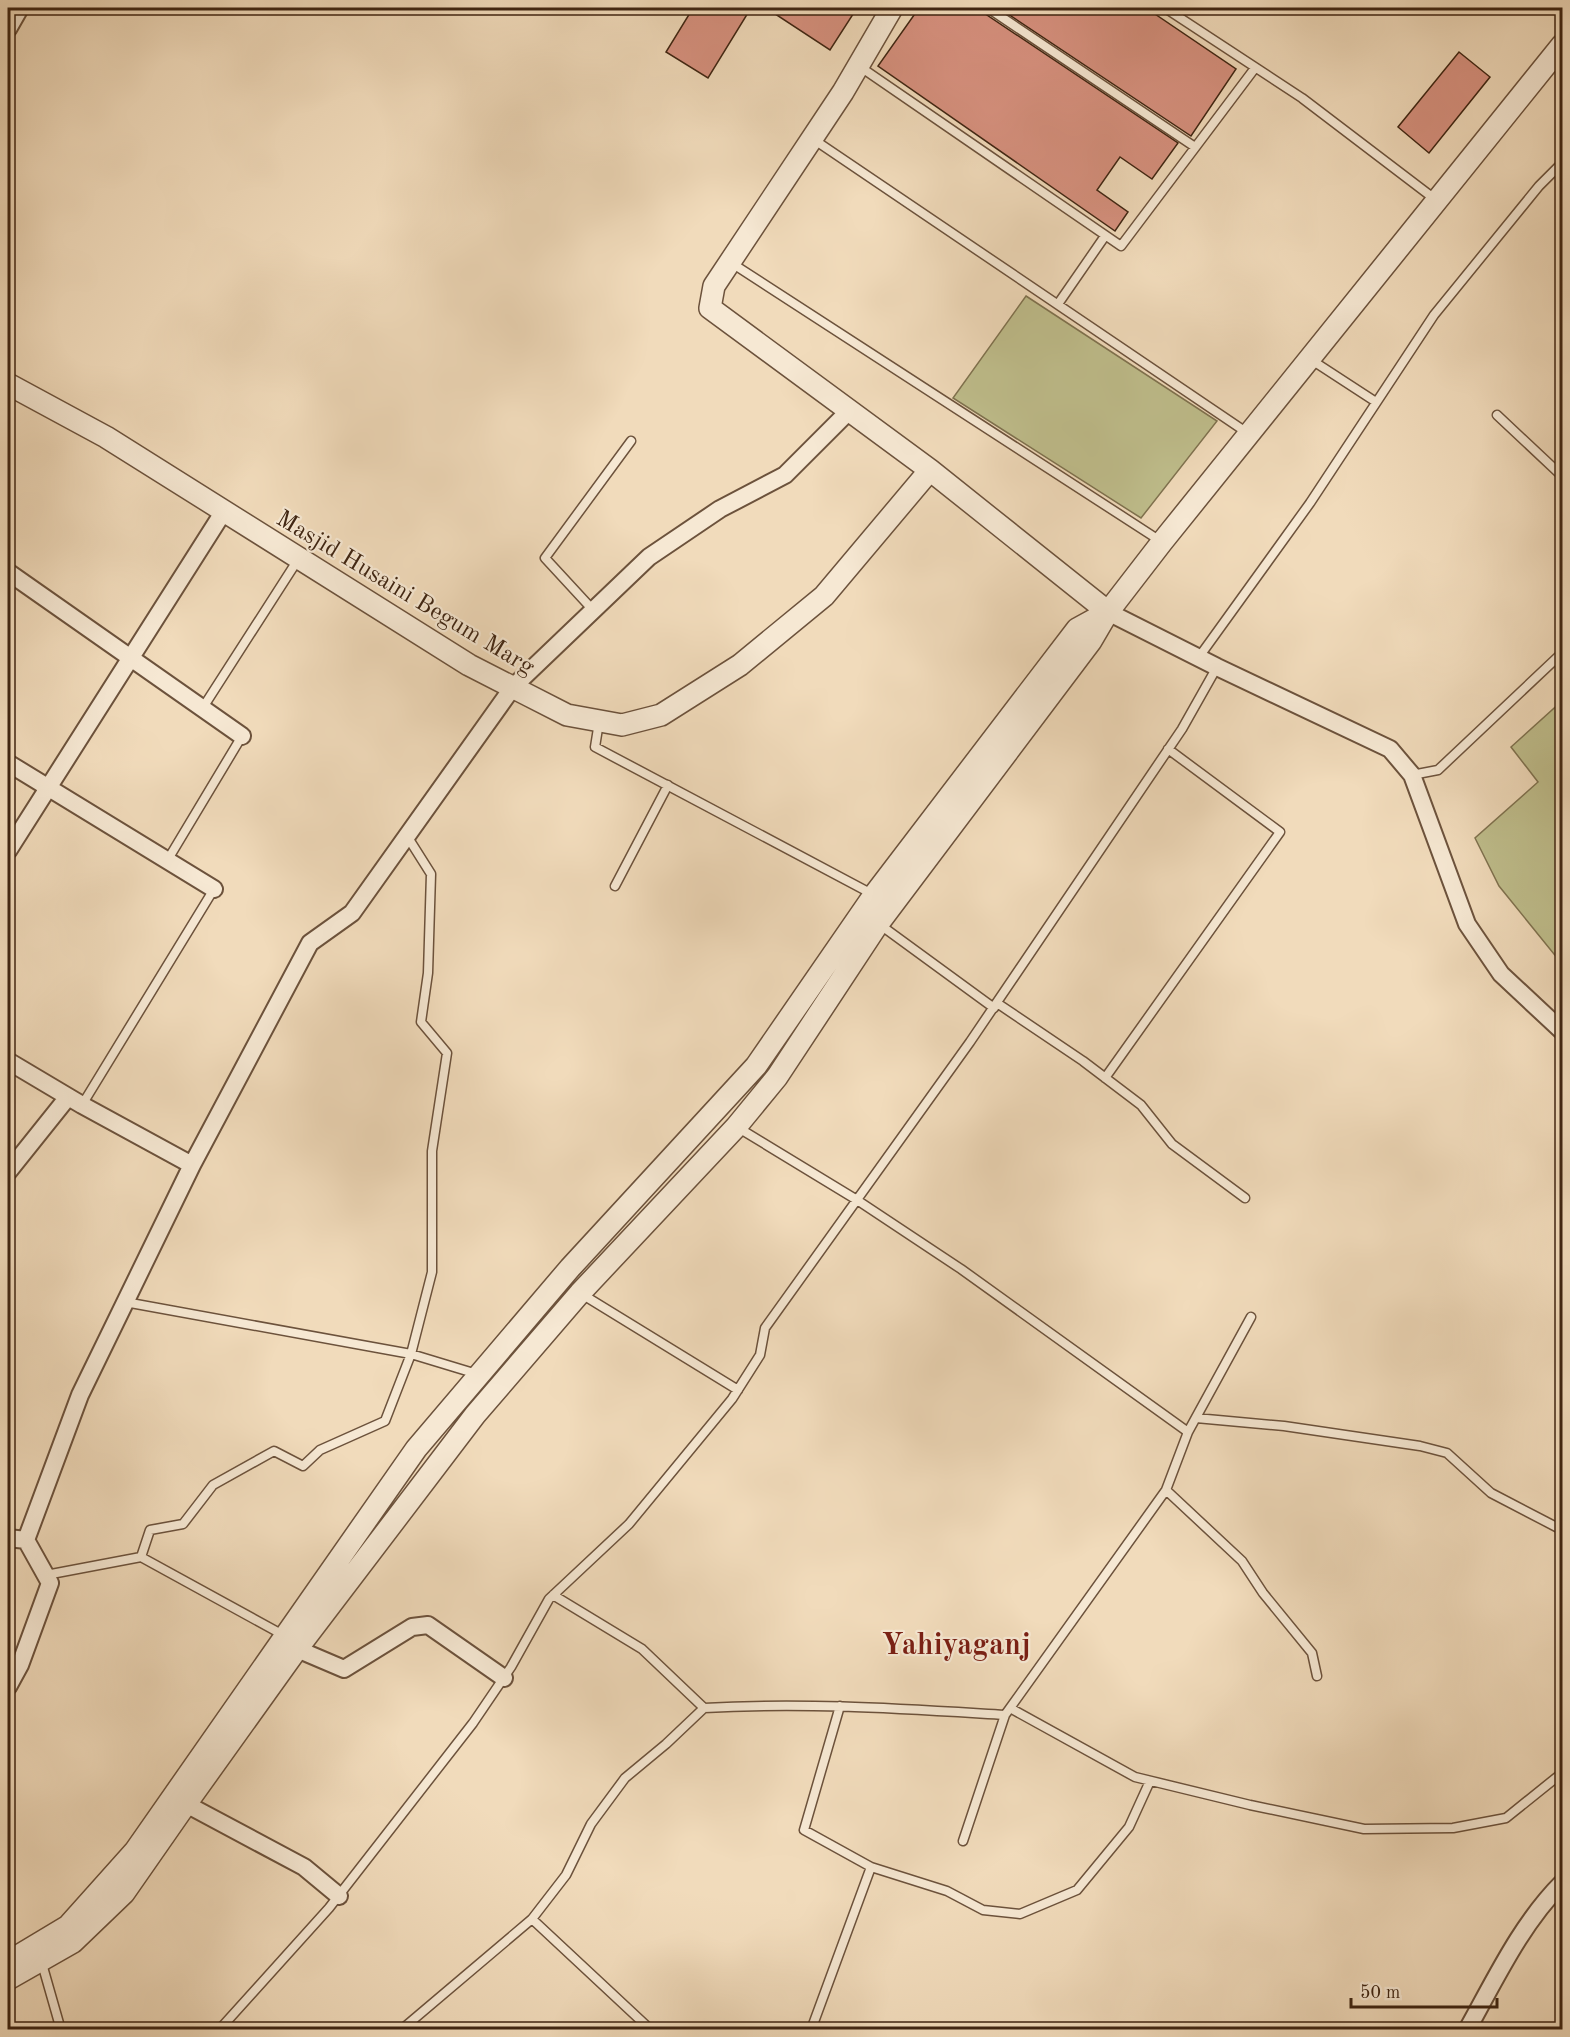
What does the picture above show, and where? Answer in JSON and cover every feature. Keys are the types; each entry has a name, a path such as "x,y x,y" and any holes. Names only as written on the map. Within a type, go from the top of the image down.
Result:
{"street":[{"path":"8,28 20,8"},
{"path":"892,8 812,138 714,286 710,308 930,470 1108,612 1217,667 1390,749 1412,775 1467,924 1502,974 1563,1031"},
{"path":"8,1962 68,1926 135,1851 291,1642 475,1415 580,1293 736,1127 777,1077 878,924 1091,641 1108,612 1563,45"},
{"name":"Masjid Husaini Begum Marg","path":"8,384 106,436 469,665 567,715 622,725 661,715 740,665 824,596 930,470"},
{"path":"8,1687 20,1665 50,1583 27,1540 80,1395 192,1165 310,943 352,913 513,687 649,557 720,509 785,475 849,411"},
{"path":"8,851 224,511"},
{"path":"8,572 242,735"},
{"path":"8,1979 73,1942 124,1893 186,1804 416,1449 570,1268 756,1066 874,895 1077,629 1108,612"},
{"path":"8,763 214,889"},
{"path":"8,1060 75,1101 192,1165"},
{"path":"8,1172 75,1101"},
{"path":"8,1538 27,1540"},
{"path":"291,1642 344,1670 412,1627 428,1624 504,1678"},
{"path":"186,1804 304,1868 339,1896"},
{"path":"1467,2030 1512,1950 1548,1897 1563,1883"}],"lane":[{"path":"988,8 1195,147"},
{"path":"1165,8 1302,98 1437,201"},
{"path":"858,65 1120,246 1255,68"},
{"path":"812,138 1249,434"},
{"path":"1199,657 1310,503 1434,315 1539,186 1563,163"},
{"path":"1058,304 1105,236"},
{"path":"730,262 1162,543"},
{"path":"1310,359 1376,402"},
{"path":"1497,415 1563,476"},
{"path":"593,610 545,558 631,441"},
{"path":"202,709 299,558"},
{"path":"1412,775 1438,770 1563,653"},
{"path":"219,2030 339,1896 473,1723 504,1678 549,1599 629,1524 738,1390 760,1355 765,1328 995,1005 1182,729 1217,667"},
{"path":"599,721 595,747 874,895"},
{"path":"167,861 242,735"},
{"path":"1105,1078 1280,832 1168,749"},
{"path":"615,886 668,785"},
{"path":"141,1557 150,1530 183,1524 213,1485 243,1467 274,1451 303,1466 320,1450 385,1422 411,1354 432,1272 432,1151 447,1053 421,1022 428,972 432,874 407,836"},
{"path":"75,1101 214,889"},
{"path":"878,924 1105,1078 1141,1105 1172,1144 1245,1197"},
{"path":"736,1127 857,1200 961,1269 1188,1432"},
{"path":"580,1293 738,1390"},
{"path":"125,1302 411,1354 479,1374"},
{"path":"963,1841 1008,1712 1166,1490 1188,1432 1251,1317"},
{"path":"1196,1418 1284,1426 1420,1446 1447,1453 1491,1492 1563,1530"},
{"path":"1166,1490 1242,1561 1263,1593 1312,1653 1317,1676"},
{"path":"46,1575 141,1557 291,1642"},
{"path":"553,1595 642,1648 704,1708"},
{"path":"400,2030 532,1920 566,1875 591,1824 625,1778 704,1708 762,1704 1008,1712 1135,1777 1250,1805 1365,1829 1453,1828 1506,1818 1563,1773"},
{"path":"840,1706 804,1830 871,1867 947,1891 983,1910 1020,1914 1077,1890 1129,1827 1150,1781"},
{"path":"811,2030 871,1867"},
{"path":"532,1920 651,2030"},
{"path":"41,1960 61,2030"}],"shaded area":[{"path":"1026,296 1217,421 1141,518 953,398"},
{"path":"1562,701 1562,964 1499,886 1475,838 1538,782 1511,747"}],"building":[{"path":"693,8 751,8 708,78 666,52"},
{"path":"766,8 857,8 830,50"},
{"path":"919,8 982,8 984,13 1178,143 1152,179 1120,157 1097,190 1128,212 1115,231 878,66"},
{"path":"999,8 1146,8 1236,69 1191,136"},
{"path":"1459,52 1490,77 1429,153 1398,127"}],"district":[{"name":"Yahiyaganj","path":"956,1644"}]}
